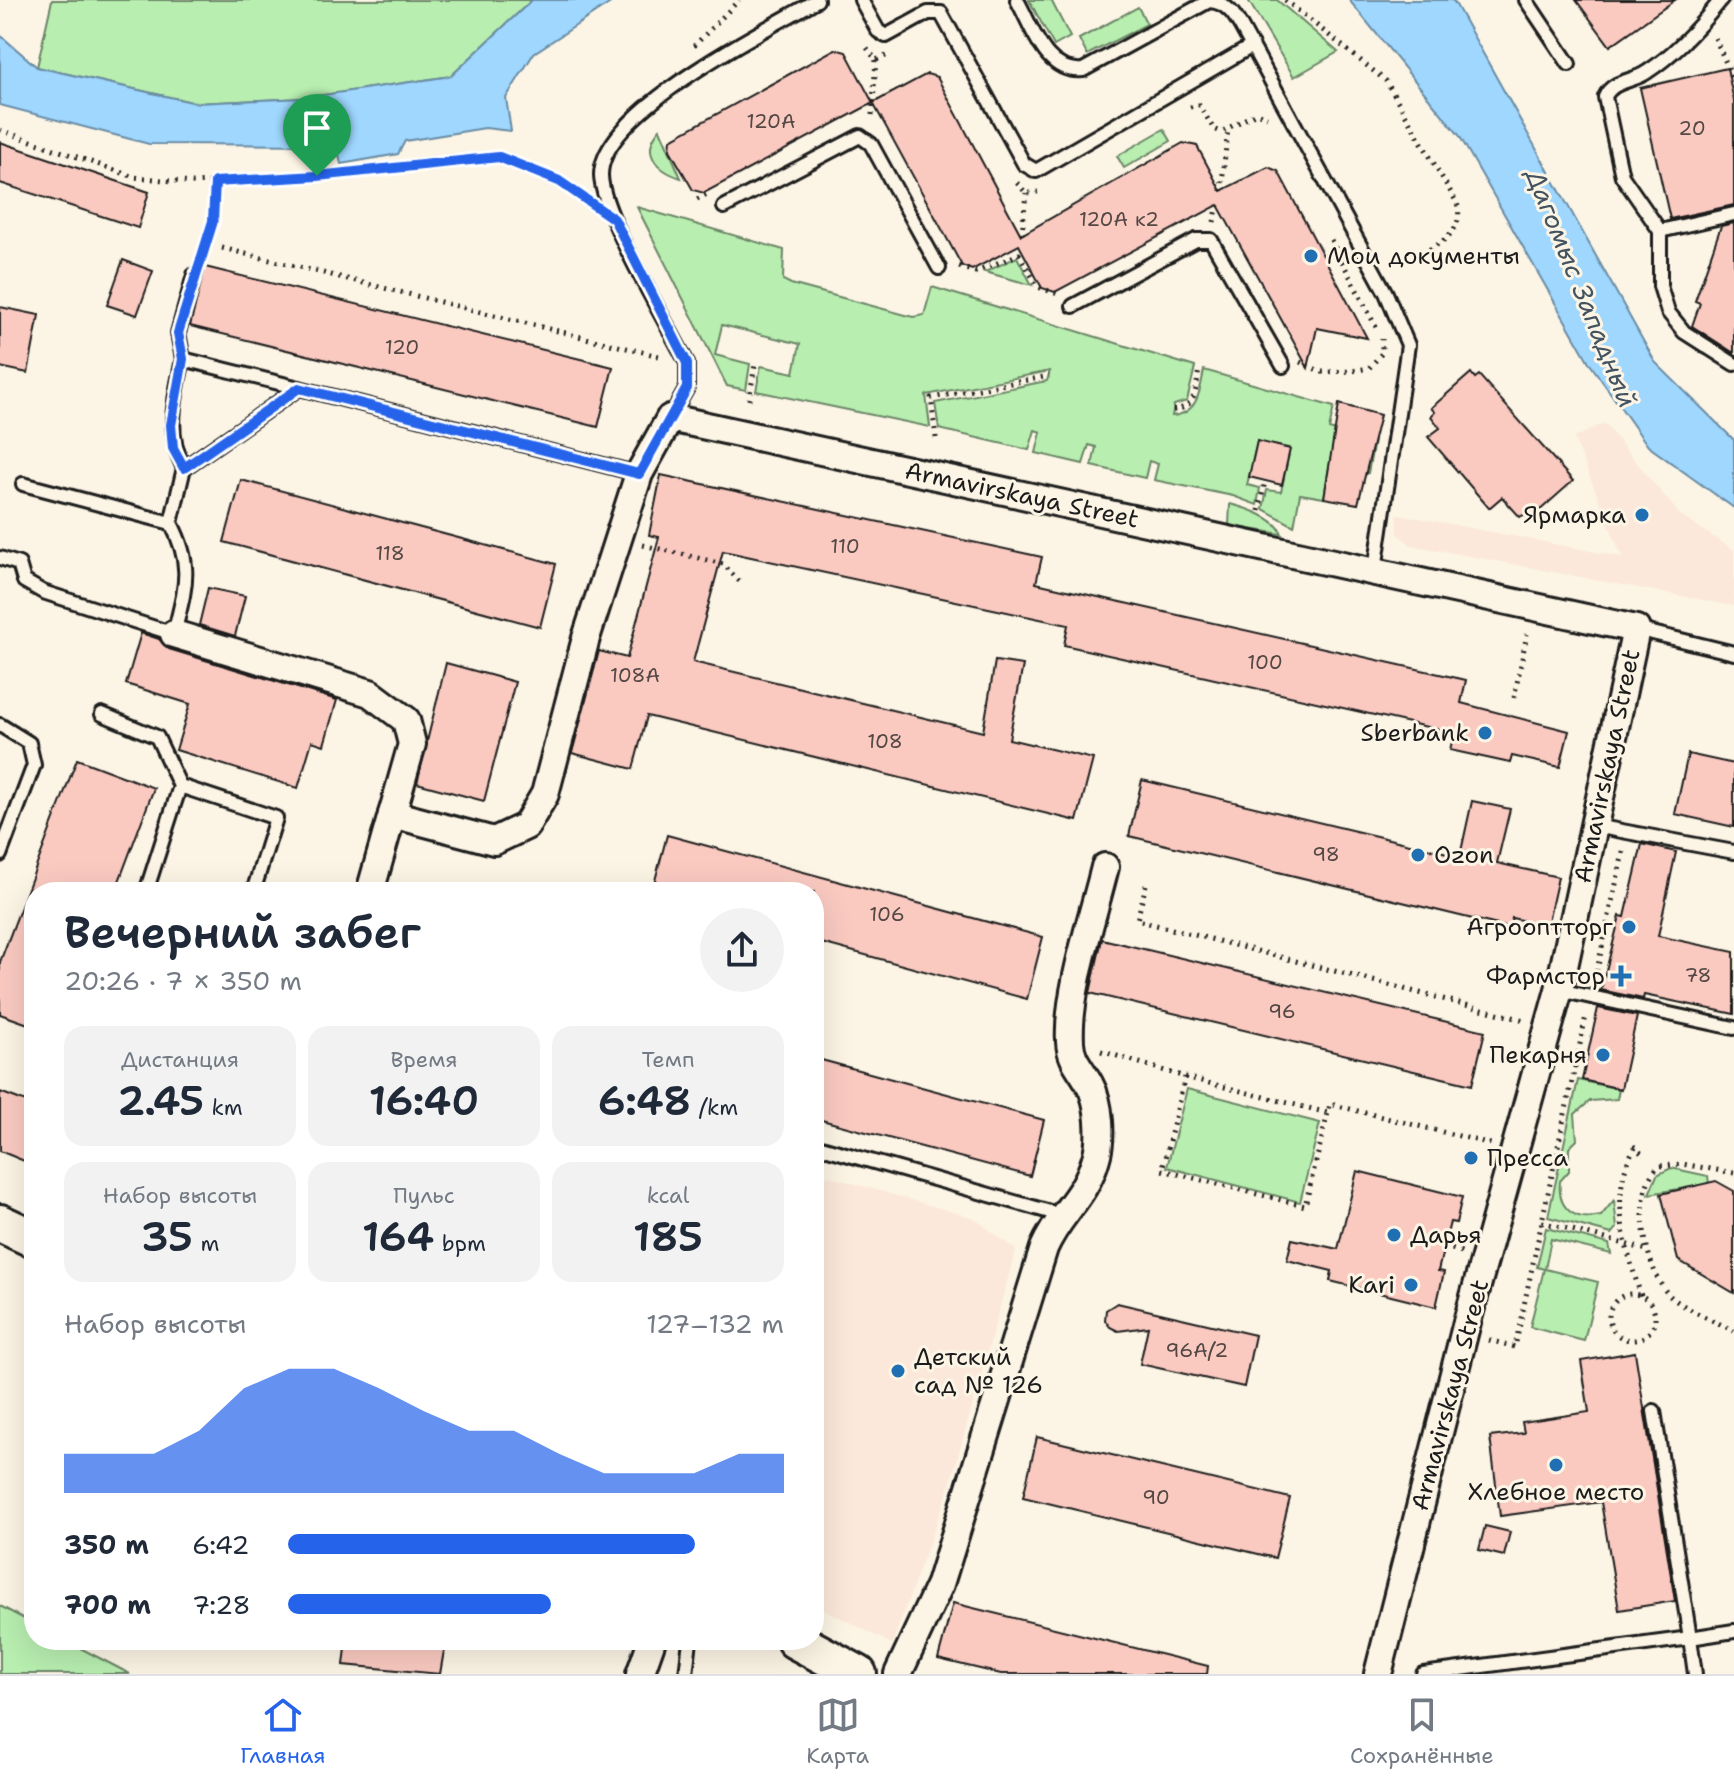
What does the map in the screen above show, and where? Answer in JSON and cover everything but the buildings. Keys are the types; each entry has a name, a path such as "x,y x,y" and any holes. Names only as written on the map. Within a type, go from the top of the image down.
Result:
{"main road":[{"path":"0,1223 24,1234"},
{"path":"814,1650 858,1674"}],"street":[{"name":"Armavirskaya Street","path":"670,418 1636,629 1559,990 1464,1334 1378,1674"},
{"path":"392,814 494,841 526,826 545,794 586,638 639,474 670,418"},
{"path":"174,634 370,693 389,703 406,720 412,744 373,882"},
{"path":"898,1674 940,1584 1044,1248 1064,1216 1083,1194 1097,1155 1092,1088 1072,1059 1070,1041 1072,1006 1105,867"},
{"path":"640,1674 648,1650"}],"lane":[{"path":"670,418 687,388 687,363 614,219 601,178 602,159 621,129 679,82 817,0"},
{"path":"861,0 878,31 886,36 928,13 941,13 1024,164 1036,171 1252,46"},
{"path":"1017,0 1049,57 1066,70 1083,70 1209,1 1221,1 1230,8 1386,293 1408,345 1375,570"},
{"path":"1526,0 1569,64"},
{"path":"1721,0 1649,71 1614,85 1605,97 1622,176 1660,231 1660,286 1668,312 1684,332 1734,364"},
{"path":"724,207 860,136 871,144 939,268"},
{"path":"1660,231 1734,214"},
{"path":"1070,300 1196,240 1211,240 1283,366"},
{"path":"184,468 173,448 171,425 183,359 178,333 194,275"},
{"path":"183,359 639,474"},
{"path":"0,558 19,564 24,581 43,592 174,634 188,577 185,549 171,523 184,468 299,388"},
{"path":"23,484 171,523"},
{"path":"1636,629 1734,653"},
{"path":"102,714 157,737 180,786 149,882"},
{"path":"0,725 29,743 34,765 0,855"},
{"path":"180,786 276,818 256,882"},
{"path":"1595,826 1734,852"},
{"path":"1559,990 1734,1028"},
{"path":"824,1148 1064,1216"},
{"path":"1654,1411 1695,1674"},
{"path":"1423,1674 1734,1631"},
{"path":"686,1674 689,1650"}],"path":[{"path":"1285,0 1386,81 1457,203 1460,212 1455,229 1440,244 1413,258"},
{"path":"1705,19 1734,81"},
{"path":"861,35 876,60 872,115 877,122"},
{"path":"876,60 890,53"},
{"path":"1181,113 1199,105 1214,129 1221,132 1256,113 1269,119"},
{"path":"861,114 872,115"},
{"path":"1221,191 1228,129"},
{"path":"0,130 134,177 215,182 317,176 499,157 559,181 614,219"},
{"path":"1013,175 1026,193 1022,234"},
{"path":"194,275 213,221 215,182"},
{"path":"1026,193 1050,185"},
{"path":"697,199 711,192"},
{"path":"1214,223 1218,205"},
{"path":"1202,226 1214,223"},
{"path":"1214,223 1221,232"},
{"path":"1294,358 1307,367 1332,373 1369,368 1382,353 1383,340 1326,230"},
{"path":"1020,244 1019,254 1038,287 1070,300"},
{"path":"222,248 687,363"},
{"path":"953,262 963,271 976,272 1019,254"},
{"path":"749,400 755,365"},
{"path":"1173,410 1182,410 1193,400 1199,368"},
{"path":"936,438 931,398 1049,376"},
{"path":"1259,511 1265,481"},
{"path":"618,540 723,564 742,584"},
{"path":"1512,630 1543,637"},
{"path":"1514,698 1527,634"},
{"path":"1464,1334 1515,1347 1627,833"},
{"path":"1146,885 1137,920 1529,1021"},
{"path":"1070,1041 1185,1077 1328,1113"},
{"path":"1185,1077 1162,1170 1305,1206 1330,1104 1495,1144"},
{"path":"1641,1153 1635,1147 1619,1188 1626,1244 1641,1296 1655,1313 1653,1328 1641,1339 1626,1340 1610,1324 1610,1309 1626,1295 1641,1296"},
{"path":"1734,1173 1682,1164 1659,1166 1653,1172 1643,1196 1647,1258 1669,1295 1734,1331"},
{"path":"1542,1222 1647,1250"},
{"path":"1444,1247 1466,1254"}],"shaded area":[{"name":"Ярмарка","path":"1604,423 1681,516 1734,550 1734,606 1411,545 1398,534 1397,514 1622,557 1574,438"},
{"name":"Детский сад № 126","path":"824,1175 974,1218 1016,1250 948,1492 892,1644 824,1609"}],"green space":[{"path":"52,0 532,0 451,76 304,98 196,103 37,67"},
{"path":"1029,0 1051,0 1070,37 1054,46"},
{"path":"1248,0 1277,0 1338,52 1294,77"},
{"path":"1138,7 1147,24 1087,55 1079,39"},
{"path":"660,129 681,178 658,165 651,153 654,137"},
{"path":"1164,129 1171,141 1124,168 1117,156"},
{"path":"637,207 784,250 783,280 791,284 913,317 924,315 932,287 1195,367 1187,401 1174,405 1172,416 1192,406 1199,393 1204,370 1334,407 1329,429 1374,441 1368,473 1329,467 1324,498 1300,494 1294,526 1263,509 1267,490 1281,492 1290,448 1257,442 1247,485 1260,488 1257,505 1233,496 1154,480 1158,464 1149,461 1145,478 1092,466 1096,447 1089,445 1083,464 1036,453 1041,432 1035,430 1029,450 939,429 935,403 1047,381 1050,371 926,395 930,427 756,391 761,366 794,373 800,344 722,325 715,355 750,364 746,390 727,386"},
{"path":"1017,257 1032,285 985,272"},
{"path":"1230,504 1268,519 1282,534 1229,526"},
{"path":"1578,1080 1619,1089 1617,1099 1590,1101 1575,1114 1577,1140 1569,1148 1569,1171 1560,1181 1561,1199 1570,1211 1583,1217 1601,1216 1614,1200 1617,1228 1612,1234 1548,1217"},
{"path":"1187,1089 1320,1123 1300,1202 1167,1167"},
{"path":"1671,1168 1708,1176 1709,1184 1649,1194 1657,1175"},
{"path":"1546,1228 1609,1244 1611,1254 1551,1239 1545,1269 1598,1282 1584,1341 1530,1327 1544,1269 1537,1267"},
{"path":"0,1606 24,1619 24,1650 84,1650 130,1674 0,1674"}],"water":[{"path":"532,0 615,0 534,53 506,98 511,131 485,128 405,141 398,154 341,164 337,145 149,144 0,105 0,35 37,67 196,103 303,98 451,76"},
{"name":"Дагомыс Западный","path":"1349,0 1452,0 1455,3 1655,362 1734,440 1734,508 1648,446 1590,364 1459,135"}],"place":[{"name":"Мои документы","path":"1311,256"},
{"name":"Ярмарка","path":"1642,515"},
{"name":"Sberbank","path":"1485,733"},
{"name":"Ozon","path":"1418,855"},
{"name":"Агрооптторг","path":"1629,927"},
{"name":"Фармстор","path":"1621,976"},
{"name":"Пекарня","path":"1603,1055"},
{"name":"Пресса","path":"1471,1158"},
{"name":"Дарья","path":"1394,1235"},
{"name":"Kari","path":"1411,1285"},
{"name":"Детский сад № 126","path":"898,1371"},
{"name":"Хлебное место","path":"1556,1465"}],"route":[{"path":"499,157 559,181 614,219 687,363 689,374 687,388 639,474 299,388 184,468 173,448 171,425 183,359 178,333 213,221 215,182 317,176 499,157"}]}
